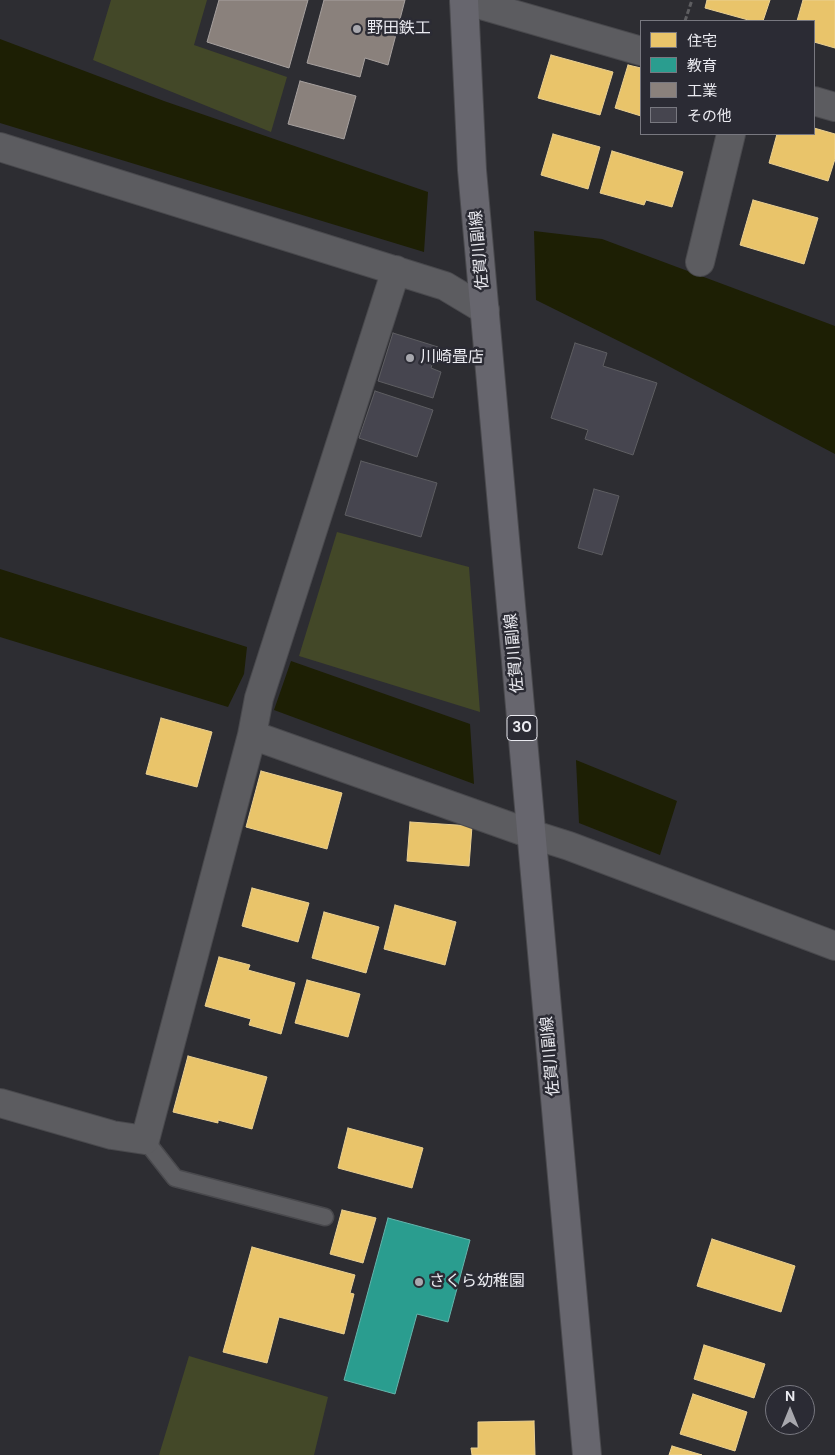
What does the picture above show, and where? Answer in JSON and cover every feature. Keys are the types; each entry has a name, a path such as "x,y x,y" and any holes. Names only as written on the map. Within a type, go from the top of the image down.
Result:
{"main road":[{"name":"佐賀川副線","path":"464,0 472,170 587,1455"}],"street":[{"path":"464,0 640,51"},
{"path":"815,101 835,107"},
{"path":"700,262 731,135"},
{"path":"0,147 445,286 485,310"},
{"path":"0,1103 112,1135 145,1140 252,735 259,698 396,270"},
{"path":"252,735 569,846 835,946"}],"lane":[{"path":"145,1140 175,1178 324,1217"}],"path":[{"path":"686,20 692,0"}],"shaded area":[{"path":"111,0 207,0 194,45 287,77 271,132 93,60"},
{"path":"0,39 164,101 428,192 424,252 0,123"},
{"path":"534,231 602,239 835,326 835,454 655,359 536,300"},
{"path":"337,532 469,567 480,712 299,656"},
{"path":"0,569 247,647 244,674 228,707 0,637"},
{"path":"291,661 470,724 474,784 274,710"},
{"path":"576,760 677,801 660,855 579,823"},
{"path":"189,1356 328,1397 314,1455 159,1455"}],"building: 住宅":[{"path":"707,0 770,0 763,20 748,20 705,8"},
{"path":"803,0 835,0 835,48 815,42 815,20 797,20"},
{"path":"551,55 613,72 600,115 538,98"},
{"path":"628,65 640,68 640,116 615,108"},
{"path":"815,128 835,134 835,159 828,181 769,163 777,135 815,135"},
{"path":"553,134 600,147 588,189 541,175"},
{"path":"612,151 683,172 672,207 646,200 644,205 600,193"},
{"path":"753,200 818,218 804,264 740,245"},
{"path":"161,718 212,732 197,787 146,774"},
{"path":"261,771 342,793 327,849 246,827"},
{"path":"410,822 472,826 469,866 407,861"},
{"path":"252,888 309,903 298,942 242,926"},
{"path":"395,905 456,922 445,965 384,949"},
{"path":"324,912 379,927 366,973 312,958"},
{"path":"219,957 250,965 248,970 295,983 281,1034 249,1025 251,1019 205,1006"},
{"path":"307,980 360,994 348,1037 295,1023"},
{"path":"188,1056 267,1077 252,1129 218,1120 218,1123 173,1112"},
{"path":"348,1128 423,1148 412,1188 338,1168"},
{"path":"342,1210 376,1218 363,1263 330,1254"},
{"path":"712,1239 795,1266 781,1312 697,1286"},
{"path":"252,1247 355,1275 350,1293 354,1294 344,1334 279,1317 267,1363 223,1352"},
{"path":"704,1345 765,1364 754,1398 694,1379"},
{"path":"693,1394 747,1412 735,1451 680,1434"},
{"path":"534,1421 535,1455 472,1455 471,1448 478,1448 478,1422"},
{"path":"672,1446 702,1455 669,1455"}],"building: 教育":[{"path":"388,1218 470,1240 448,1322 417,1314 395,1394 344,1380"}],"building: 工業":[{"path":"219,0 308,0 289,68 207,42"},
{"name":"野田鉄工","path":"324,0 405,0 388,65 365,58 360,77 307,63"},
{"path":"300,81 356,96 344,139 288,124"}],"building: その他":[{"name":"川崎畳店","path":"393,333 438,347 431,368 441,372 433,398 378,381"},
{"path":"575,343 607,353 603,366 657,383 633,455 585,439 588,430 551,418"},
{"path":"375,391 433,410 417,457 359,438"},
{"path":"361,461 437,483 421,537 345,515"},
{"path":"594,489 619,496 602,555 578,548"}],"place":[{"name":"野田鉄工","path":"357,29"},
{"name":"川崎畳店","path":"410,358"},
{"name":"さくら幼稚園","path":"419,1282"}]}
